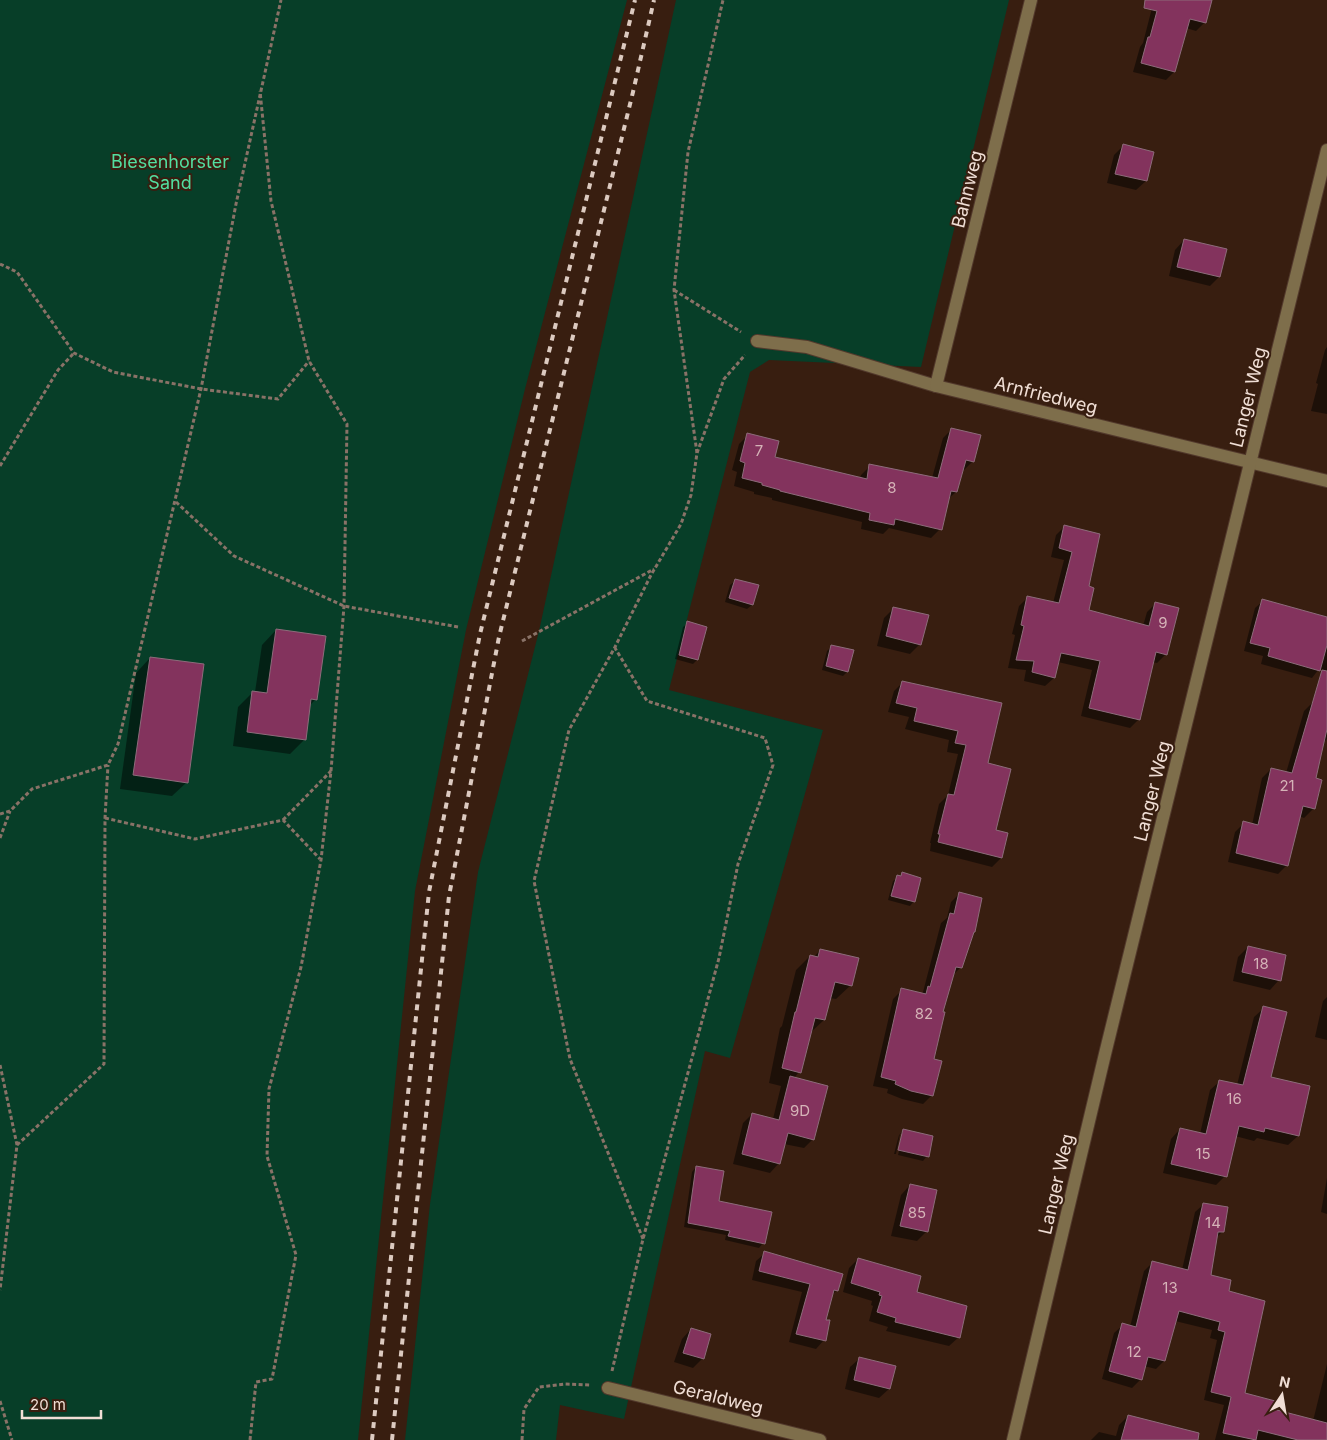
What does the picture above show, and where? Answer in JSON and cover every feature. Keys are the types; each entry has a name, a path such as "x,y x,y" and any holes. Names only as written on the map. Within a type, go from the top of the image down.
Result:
{"street":[{"name":"Bahnweg","path":"936,386 1031,0"},
{"name":"Langer Weg","path":"1013,1440 1105,1054 1327,150"},
{"name":"Arnfriedweg","path":"757,341 807,346 936,386 1327,481"},
{"name":"Geraldweg","path":"608,1388 820,1440"}],"path":[{"path":"17,1145 104,1064 108,765 118,744 201,389 236,204 281,0"},
{"path":"697,453 674,290 688,152 723,0"},
{"path":"250,1440 256,1382 272,1379 296,1255 268,1156 269,1089 301,967 320,860 331,771 344,606 347,424 309,360 271,201 260,90"},
{"path":"0,264 17,272 74,352 113,372 201,389 278,400 309,360"},
{"path":"643,1239 570,1059 534,881 569,730 655,568 681,524 691,495 697,453 724,379 757,341 674,290"},
{"path":"0,466 58,370 74,352"},
{"path":"175,502 234,556 344,606 458,627"},
{"path":"522,641 655,568"},
{"path":"608,1388 643,1239 719,958 738,864 773,765 765,738 647,701 614,647"},
{"path":"0,838 10,811 32,789 108,765"},
{"path":"106,818 195,838 283,820 331,771"},
{"path":"0,814 10,811"},
{"path":"283,820 320,860"},
{"path":"0,1065 17,1145 0,1290"},
{"path":"522,1440 524,1409 539,1387 565,1384 592,1385"},
{"path":"0,1401 12,1440"}],"green space":[{"name":"Biesenhorster Sand","path":"0,0 627,0 525,389 466,630 415,891 358,1440 0,1440"},
{"path":"676,0 1009,0 921,367 769,360 750,372 669,690 823,730 730,1058 705,1051 624,1419 560,1405 556,1440 405,1440 430,1204 478,872 539,631"}],"building":[{"path":"1145,0 1212,0 1206,23 1190,19 1175,72 1141,63 1157,11 1144,8"},
{"path":"1123,144 1154,152 1147,181 1115,174"},
{"path":"1184,239 1227,249 1220,277 1177,267"},
{"path":"951,428 981,435 974,462 966,460 957,492 951,491 942,530 895,519 894,525 869,520 870,513 780,491 762,485 762,483 742,478 745,463 740,461 747,433 779,441 775,457 867,479 869,464 938,478"},
{"path":"1064,525 1100,534 1089,586 1094,588 1089,610 1149,626 1155,602 1179,608 1167,655 1156,652 1140,720 1089,708 1100,661 1061,653 1055,678 1032,672 1034,661 1016,660 1024,626 1021,625 1027,596 1059,603 1072,552 1059,548"},
{"path":"735,579 759,585 753,605 729,598"},
{"path":"1262,599 1327,617 1327,645 1320,671 1268,656 1270,648 1250,643"},
{"path":"893,607 929,615 921,645 886,636"},
{"path":"687,621 707,627 698,660 679,655"},
{"path":"276,629 326,636 317,700 311,699 306,740 247,732 252,691 267,693"},
{"path":"831,645 854,650 848,672 826,666"},
{"path":"150,657 204,664 188,783 133,775"},
{"path":"1322,670 1327,671 1327,729 1316,778 1322,780 1315,809 1303,806 1288,866 1236,853 1243,821 1258,825 1271,768 1292,773"},
{"path":"902,681 1002,703 988,763 1011,769 996,830 1008,833 1002,858 938,842 940,834 938,834 948,794 954,795 966,745 955,743 958,731 914,721 917,708 896,703"},
{"path":"902,872 921,878 915,902 891,896 897,875 901,876"},
{"path":"959,892 982,898 975,932 962,968 956,967 943,1012 945,1012 934,1059 942,1061 933,1096 911,1091 895,1084 896,1081 881,1077 901,988 926,994 928,986 930,987 950,913 954,914"},
{"path":"1248,946 1286,955 1281,981 1242,972"},
{"path":"820,949 859,958 852,986 835,982 825,1020 815,1018 801,1073 782,1068 810,955 818,957"},
{"path":"1263,1006 1287,1012 1271,1077 1310,1086 1299,1136 1265,1128 1264,1132 1239,1126 1227,1177 1171,1164 1180,1128 1206,1134 1219,1080 1243,1085"},
{"path":"790,1076 828,1086 814,1140 788,1133 780,1164 742,1154 752,1113 779,1120"},
{"path":"903,1129 933,1136 929,1157 898,1150"},
{"path":"696,1166 724,1171 719,1201 772,1212 765,1244 728,1236 730,1231 688,1223"},
{"path":"910,1184 937,1190 928,1232 900,1226"},
{"path":"1203,1203 1228,1207 1224,1232 1218,1232 1211,1275 1231,1280 1229,1291 1265,1301 1245,1393 1279,1402 1277,1410 1327,1423 1327,1440 1298,1440 1258,1430 1256,1440 1223,1433 1231,1397 1211,1392 1225,1332 1218,1330 1220,1322 1179,1311 1165,1361 1148,1357 1142,1380 1109,1371 1122,1323 1136,1327 1152,1261 1188,1270"},
{"path":"764,1251 843,1274 838,1291 834,1290 826,1320 830,1320 826,1341 796,1334 810,1284 759,1271"},
{"path":"858,1258 921,1276 917,1292 967,1306 960,1338 895,1322 896,1318 877,1312 882,1296 879,1295 880,1292 851,1283"},
{"path":"691,1328 711,1334 704,1359 683,1353"},
{"path":"859,1357 896,1366 890,1389 854,1380"},
{"path":"1128,1415 1199,1433 1198,1440 1121,1440"}],"railway":[{"path":"372,1440 429,892 480,634 635,0"},
{"path":"392,1440 449,896 499,637 654,0"}]}
